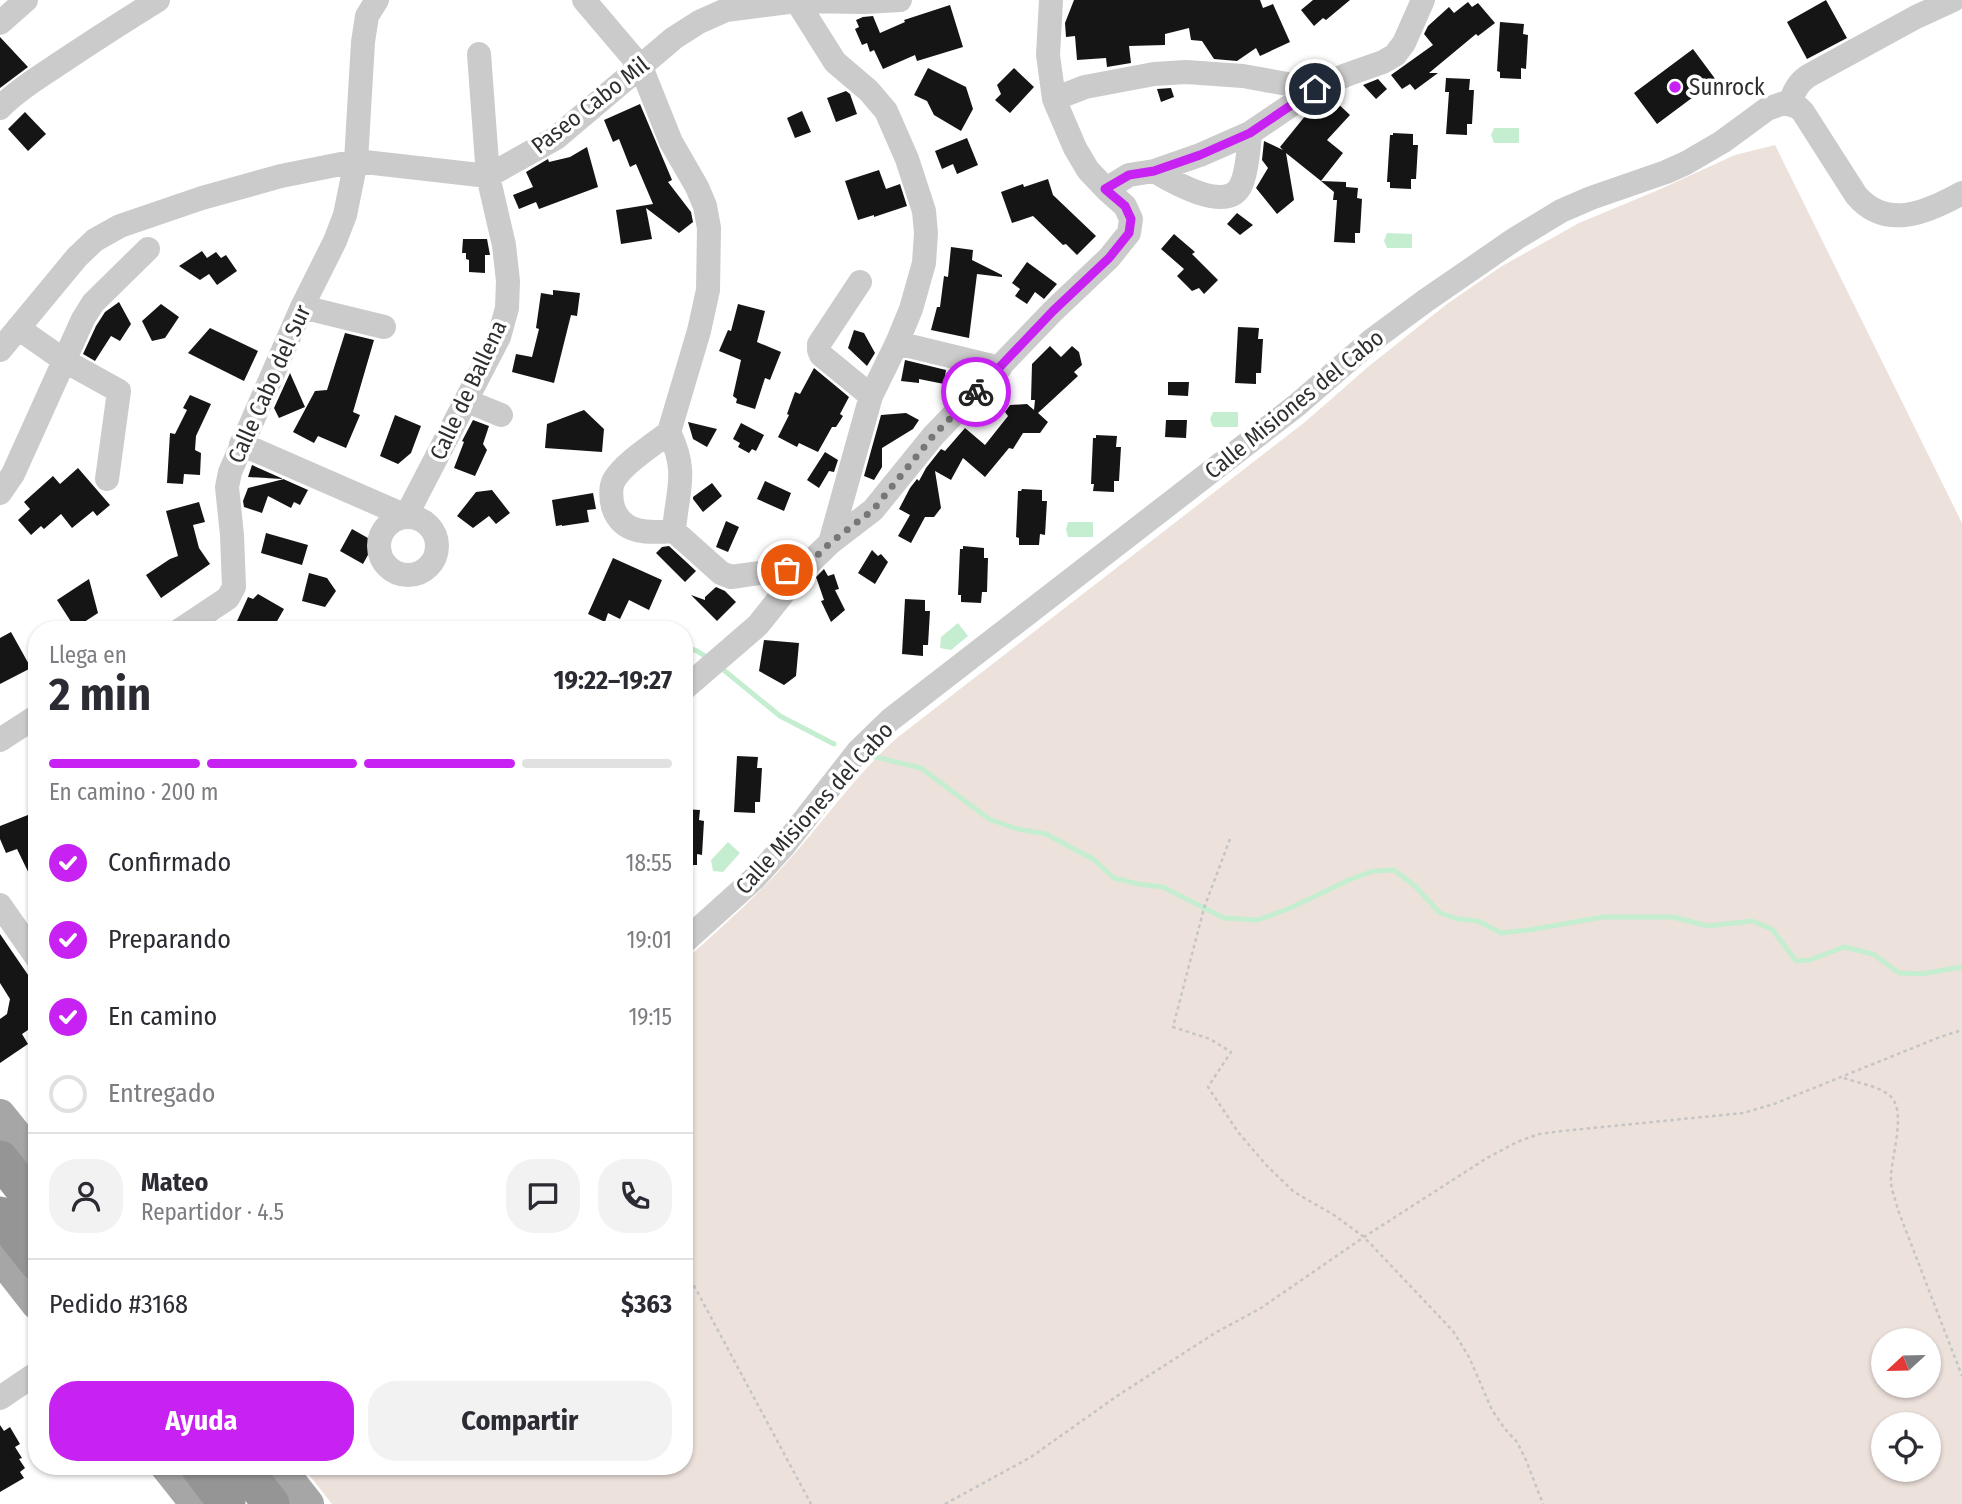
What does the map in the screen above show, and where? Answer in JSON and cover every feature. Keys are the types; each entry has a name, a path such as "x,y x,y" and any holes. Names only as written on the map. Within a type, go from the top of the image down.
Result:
{"highway":[{"path":"0,1159 28,1195"},
{"path":"0,1215 28,1251"},
{"path":"205,1475 228,1504"},
{"path":"249,1475 271,1504"}],"main road":[{"path":"0,1115 28,1150"},
{"path":"0,1257 28,1293"},
{"path":"173,1475 196,1504"},
{"path":"285,1475 308,1504"}],"street":[{"path":"0,23 26,0"},
{"path":"0,108 44,73 158,0"},
{"name":"Calle Cabo del Sur","path":"194,621 228,598 234,587 227,487 230,472 345,215 356,161 363,42 368,16 377,0"},
{"path":"584,0 641,67 671,142 697,187 705,206 709,228 708,290 699,331 668,432 625,468 613,482 611,500 615,514 624,525 637,531 674,531 721,573 731,577 802,570"},
{"name":"Paseo Cabo Mil","path":"488,176 556,138 674,37 726,10 796,1 900,0"},
{"path":"693,681 758,625 802,570 830,543 873,510 933,436 1053,311 1109,258 1129,233 1131,219 1125,206 1088,170 1075,148 1054,99 1048,55 1051,0"},
{"path":"1105,189 1129,175 1154,171 1250,133 1315,89 1395,55 1404,43 1423,0"},
{"path":"1953,0 1916,17 1808,76 1800,82 1791,103 1803,111 1856,195 1874,210 1889,215 1913,214 1942,204 1962,193"},
{"path":"796,1 835,62 869,91 886,111 907,159 924,211 926,233 924,263 911,309 871,396 830,543"},
{"name":"Calle de Ballena","path":"241,444 406,516 499,337 507,308 508,281 504,244 488,176 479,54"},
{"path":"1054,99 1085,87 1154,74 1186,72 1243,76 1315,89"},
{"name":"Calle Misiones del Cabo","path":"693,934 755,878 783,847 859,750 890,720 1297,405 1371,341 1424,301 1537,225 1591,198 1686,163 1722,142 1767,109 1791,103"},
{"path":"1154,171 1178,185 1202,194 1226,197 1240,187 1248,159 1250,133"},
{"path":"0,350 77,257 95,240 120,226 202,198 356,161 488,176"},
{"path":"0,493 13,474 78,328 93,303 148,248"},
{"path":"860,282 819,344 819,350 821,355 871,396"},
{"path":"302,307 383,327"},
{"path":"18,328 65,361 119,391 107,479"},
{"path":"897,343 1000,368"},
{"path":"467,401 501,415"},
{"path":"668,432 675,445 682,473 674,531"},
{"path":"0,740 28,722"},
{"path":"0,905 28,945"},
{"path":"0,1398 28,1379"}],"path":[{"path":"1230,839 1204,908 1173,1027 1210,1039 1231,1052 1208,1087 1238,1132 1294,1192 1334,1215 1364,1237 1453,1331 1469,1357 1492,1410 1517,1442 1543,1504"},
{"path":"945,1504 1031,1457 1117,1396 1215,1333 1261,1308 1487,1157 1517,1142 1539,1134 1743,1113 1774,1104 1962,1030"},
{"path":"1841,1077 1887,1092 1899,1109 1891,1184 1898,1210 1962,1376"},
{"path":"693,1284 811,1504"}],"shaded area":[{"path":"1494,128 1519,128 1519,143 1494,143 1491,135"},
{"path":"1775,145 1962,523 1962,1504 332,1504 309,1475 693,1475 693,953 776,874 854,782 898,737 1305,422 1369,366 1447,304 1502,266 1579,223 1735,155"},
{"path":"1387,233 1412,234 1412,248 1387,248 1384,241"},
{"path":"1213,412 1238,412 1238,427 1213,427 1210,419"},
{"path":"1068,522 1093,522 1093,537 1068,537"},
{"path":"958,623 968,636 951,650 940,648 941,637"},
{"path":"728,842 740,853 723,872 713,871 711,860"}],"building":[{"path":"1074,0 1260,0 1263,8 1273,4 1290,42 1260,56 1256,48 1237,61 1214,59 1202,41 1191,40 1189,28 1165,34 1165,45 1129,46 1131,63 1107,67 1106,58 1077,60 1075,36 1066,37 1065,23"},
{"path":"1313,0 1350,0 1326,20 1323,18 1314,26 1301,10"},
{"path":"1826,0 1847,38 1807,59 1787,22"},
{"path":"1468,2 1472,7 1478,3 1495,23 1478,36 1476,34 1429,73 1438,73 1415,90 1410,84 1402,89 1391,75 1433,45 1424,34 1428,26 1449,7 1454,13"},
{"path":"950,5 963,47 917,61 915,55 883,69 874,50 870,52 867,43 862,45 855,29 859,27 856,20 873,16 880,33 905,22 904,20"},
{"path":"1500,22 1524,24 1523,34 1528,35 1526,69 1521,68 1521,79 1500,78 1500,72 1497,71"},
{"path":"0,37 28,67 0,88"},
{"name":"Sunrock","path":"1693,49 1716,80 1657,124 1634,93"},
{"path":"928,68 966,87 973,109 961,131 934,115 927,101 914,95"},
{"path":"1014,68 1034,87 1010,113 995,100 1001,94 997,85"},
{"path":"1446,78 1470,79 1469,90 1474,90 1472,124 1467,124 1467,135 1446,134 1449,92 1445,92"},
{"path":"1378,79 1387,89 1376,99 1363,85"},
{"path":"1171,88 1174,97 1161,102 1157,89"},
{"path":"846,91 850,94 857,114 836,122 827,98"},
{"path":"1332,98 1350,115 1327,140 1343,153 1321,181 1286,153 1294,200 1277,214 1256,188 1268,168 1262,160 1264,141 1283,150 1280,147 1310,110 1317,115"},
{"path":"640,104 672,180 668,182 691,212 693,222 679,233 646,208 652,239 621,244 616,210 653,204 636,164 630,167 619,139 613,142 604,120"},
{"path":"802,111 811,132 795,138 787,118"},
{"path":"25,112 46,134 28,151 8,129"},
{"path":"1413,134 1413,145 1418,145 1416,179 1411,179 1411,189 1390,188 1390,182 1387,182 1390,135"},
{"path":"967,138 978,165 957,174 953,164 942,169 935,151"},
{"path":"587,147 598,187 539,209 536,202 519,209 513,195 533,187 526,172 548,159 549,162 570,157"},
{"path":"879,170 886,189 900,184 907,206 858,220 845,181"},
{"path":"1048,179 1053,195 1096,236 1077,255 1033,216 1012,223 1001,192"},
{"path":"1321,181 1346,182 1346,187 1358,188 1357,198 1362,199 1360,233 1355,233 1355,243 1334,242 1337,200 1333,200 1334,192"},
{"path":"1237,213 1253,225 1240,235 1227,224"},
{"path":"1174,234 1195,252 1192,254 1218,280 1204,294 1199,288 1192,291 1177,276 1184,269 1161,249"},
{"path":"463,239 487,239 490,255 485,255 485,273 469,272 469,260 466,259 466,253 462,253"},
{"path":"951,247 973,250 972,260 1002,275 977,274 969,338 931,330 937,307 940,307 944,276 948,277"},
{"path":"202,251 207,258 216,252 221,258 226,255 237,271 217,285 209,274 200,280 179,266"},
{"path":"1027,262 1057,284 1044,299 1035,292 1027,304 1015,296 1020,289 1012,283"},
{"path":"553,290 580,293 577,316 571,315 554,383 512,372 516,354 532,357 539,329 536,328 541,293 553,295"},
{"path":"119,302 131,324 120,341 111,336 95,361 83,354 105,312"},
{"path":"161,304 179,317 165,338 152,341 142,321"},
{"path":"738,304 765,311 757,342 781,352 770,380 765,378 755,409 736,403 737,399 733,396 741,360 719,351 728,330 731,331"},
{"path":"1238,327 1259,328 1258,339 1263,339 1261,373 1256,373 1256,384 1235,383"},
{"path":"210,328 258,351 244,381 188,353"},
{"path":"854,330 864,333 875,353 867,366 848,348"},
{"path":"345,333 374,340 353,412 360,415 346,448 318,436 314,443 293,432 315,391 327,390"},
{"path":"1050,346 1061,357 1072,346 1079,352 1082,365 1074,372 1078,376 1038,413 1048,422 1040,433 1023,433 1013,449 1009,448 985,477 963,458 951,480 935,471 941,508 934,517 925,517 911,543 898,536 910,515 899,509 910,488 917,479 919,481 941,449 945,451 965,428 985,445 1008,416 1005,412 1010,405 1027,404 1034,410 1035,400 1031,400 1032,364"},
{"path":"905,360 946,370 944,384 919,379 919,383 901,381"},
{"path":"814,368 849,397 840,414 843,416 836,427 832,427 818,452 799,443 797,447 778,437 789,415 787,414 795,392 800,394"},
{"path":"290,373 305,407 279,418 274,408"},
{"path":"1168,382 1189,382 1188,396 1168,395"},
{"path":"190,395 211,404 196,436 195,450 201,453 200,475 184,474 183,484 167,483 170,433 175,434 187,410 183,408"},
{"path":"584,410 604,429 602,452 545,448 547,424"},
{"path":"906,413 919,420 913,429 882,448 882,467 874,480 864,476 881,415"},
{"path":"395,415 421,426 411,453 398,464 380,456"},
{"path":"473,420 489,426 483,444 487,450 475,476 454,468 464,442 462,441"},
{"path":"1166,420 1187,420 1186,438 1165,437"},
{"path":"688,422 717,429 707,447 693,439"},
{"path":"741,423 764,435 756,451 752,449 749,453 738,447 740,443 733,439"},
{"path":"1096,435 1117,436 1116,447 1121,447 1119,481 1114,481 1114,492 1093,491 1093,438 1096,438"},
{"path":"825,452 838,460 834,472 829,471 819,488 807,480"},
{"path":"252,465 283,479 248,477"},
{"path":"78,468 110,505 97,516 93,511 72,528 61,514 44,529 41,526 31,535 18,520 30,509 24,502 53,476 60,484"},
{"path":"284,479 308,490 300,505 294,502 291,508 268,496 262,513 244,507 243,501 248,488"},
{"path":"765,481 791,493 784,511 757,499"},
{"path":"712,483 722,496 703,512 693,497"},
{"path":"492,490 510,513 496,524 489,516 473,528 457,516 476,492"},
{"path":"1042,490 1042,501 1047,501 1045,535 1040,534 1039,545 1019,545 1019,538 1016,537 1018,491"},
{"path":"593,493 596,509 587,510 589,522 556,526 552,500"},
{"path":"199,502 205,522 193,525 199,548 210,564 161,598 146,575 178,556 166,511"},
{"path":"726,521 739,527 728,552 716,547"},
{"path":"352,529 375,542 363,564 340,551"},
{"path":"266,533 308,545 302,565 261,553"},
{"path":"669,546 696,571 685,582 656,553 662,547"},
{"path":"963,546 984,548 984,558 988,558 987,592 982,592 981,603 961,602 961,595 958,595 960,549 963,549"},
{"path":"872,550 878,556 881,554 888,562 875,584 858,573"},
{"path":"613,558 662,580 649,610 629,600 620,619 608,613 603,621 588,614"},
{"path":"824,569 828,576 834,574 839,589 835,590 845,610 831,622 821,601 824,600 816,577"},
{"path":"309,573 327,578 336,591 325,607 302,601"},
{"path":"89,579 98,613 86,621 70,621 57,600"},
{"path":"716,587 725,591 736,602 717,621 691,595 705,600"},
{"path":"258,594 284,609 277,621 237,621 248,597 253,599"},
{"path":"905,599 925,600 925,611 930,611 928,645 923,645 923,656 902,654"},
{"path":"11,632 28,663 28,670 0,684 0,638"},
{"path":"764,640 799,643 796,676 784,685 759,671"},
{"path":"737,756 758,757 757,768 762,768 760,802 755,802 755,813 734,812"},
{"path":"693,810 700,810 699,820 704,821 702,855 697,854 697,865 693,865"},
{"path":"28,815 28,872 17,849 6,853 0,839 0,826"},
{"path":"0,934 28,975 28,1030 22,1034 28,1044 0,1063 0,1019 7,1014 10,999 0,983"},
{"path":"0,1425 4,1431 10,1427 20,1444 15,1447 25,1468 20,1472 24,1478 0,1492"}],"waterway":[{"path":"693,650 709,659"},
{"path":"720,667 780,716 834,744"},
{"path":"871,756 921,768 989,819 1017,829 1046,834 1093,859 1114,878 1163,887 1224,918 1258,920 1373,871 1394,870 1415,886 1440,913 1458,919 1478,921 1501,933 1603,917 1673,917 1708,926 1752,921 1772,929 1796,961 1810,960 1844,947 1873,954 1899,973 1921,974 1962,967"}],"way so far":[{"path":"787,570 802,570 830,543 873,510 933,436 976,392"}],"place":[{"name":"Sunrock","path":"1675,87"}],"route":[{"path":"976,392 1053,311 1109,258 1129,233 1131,219 1125,206 1105,189 1129,175 1154,171 1250,133 1315,89"}]}
